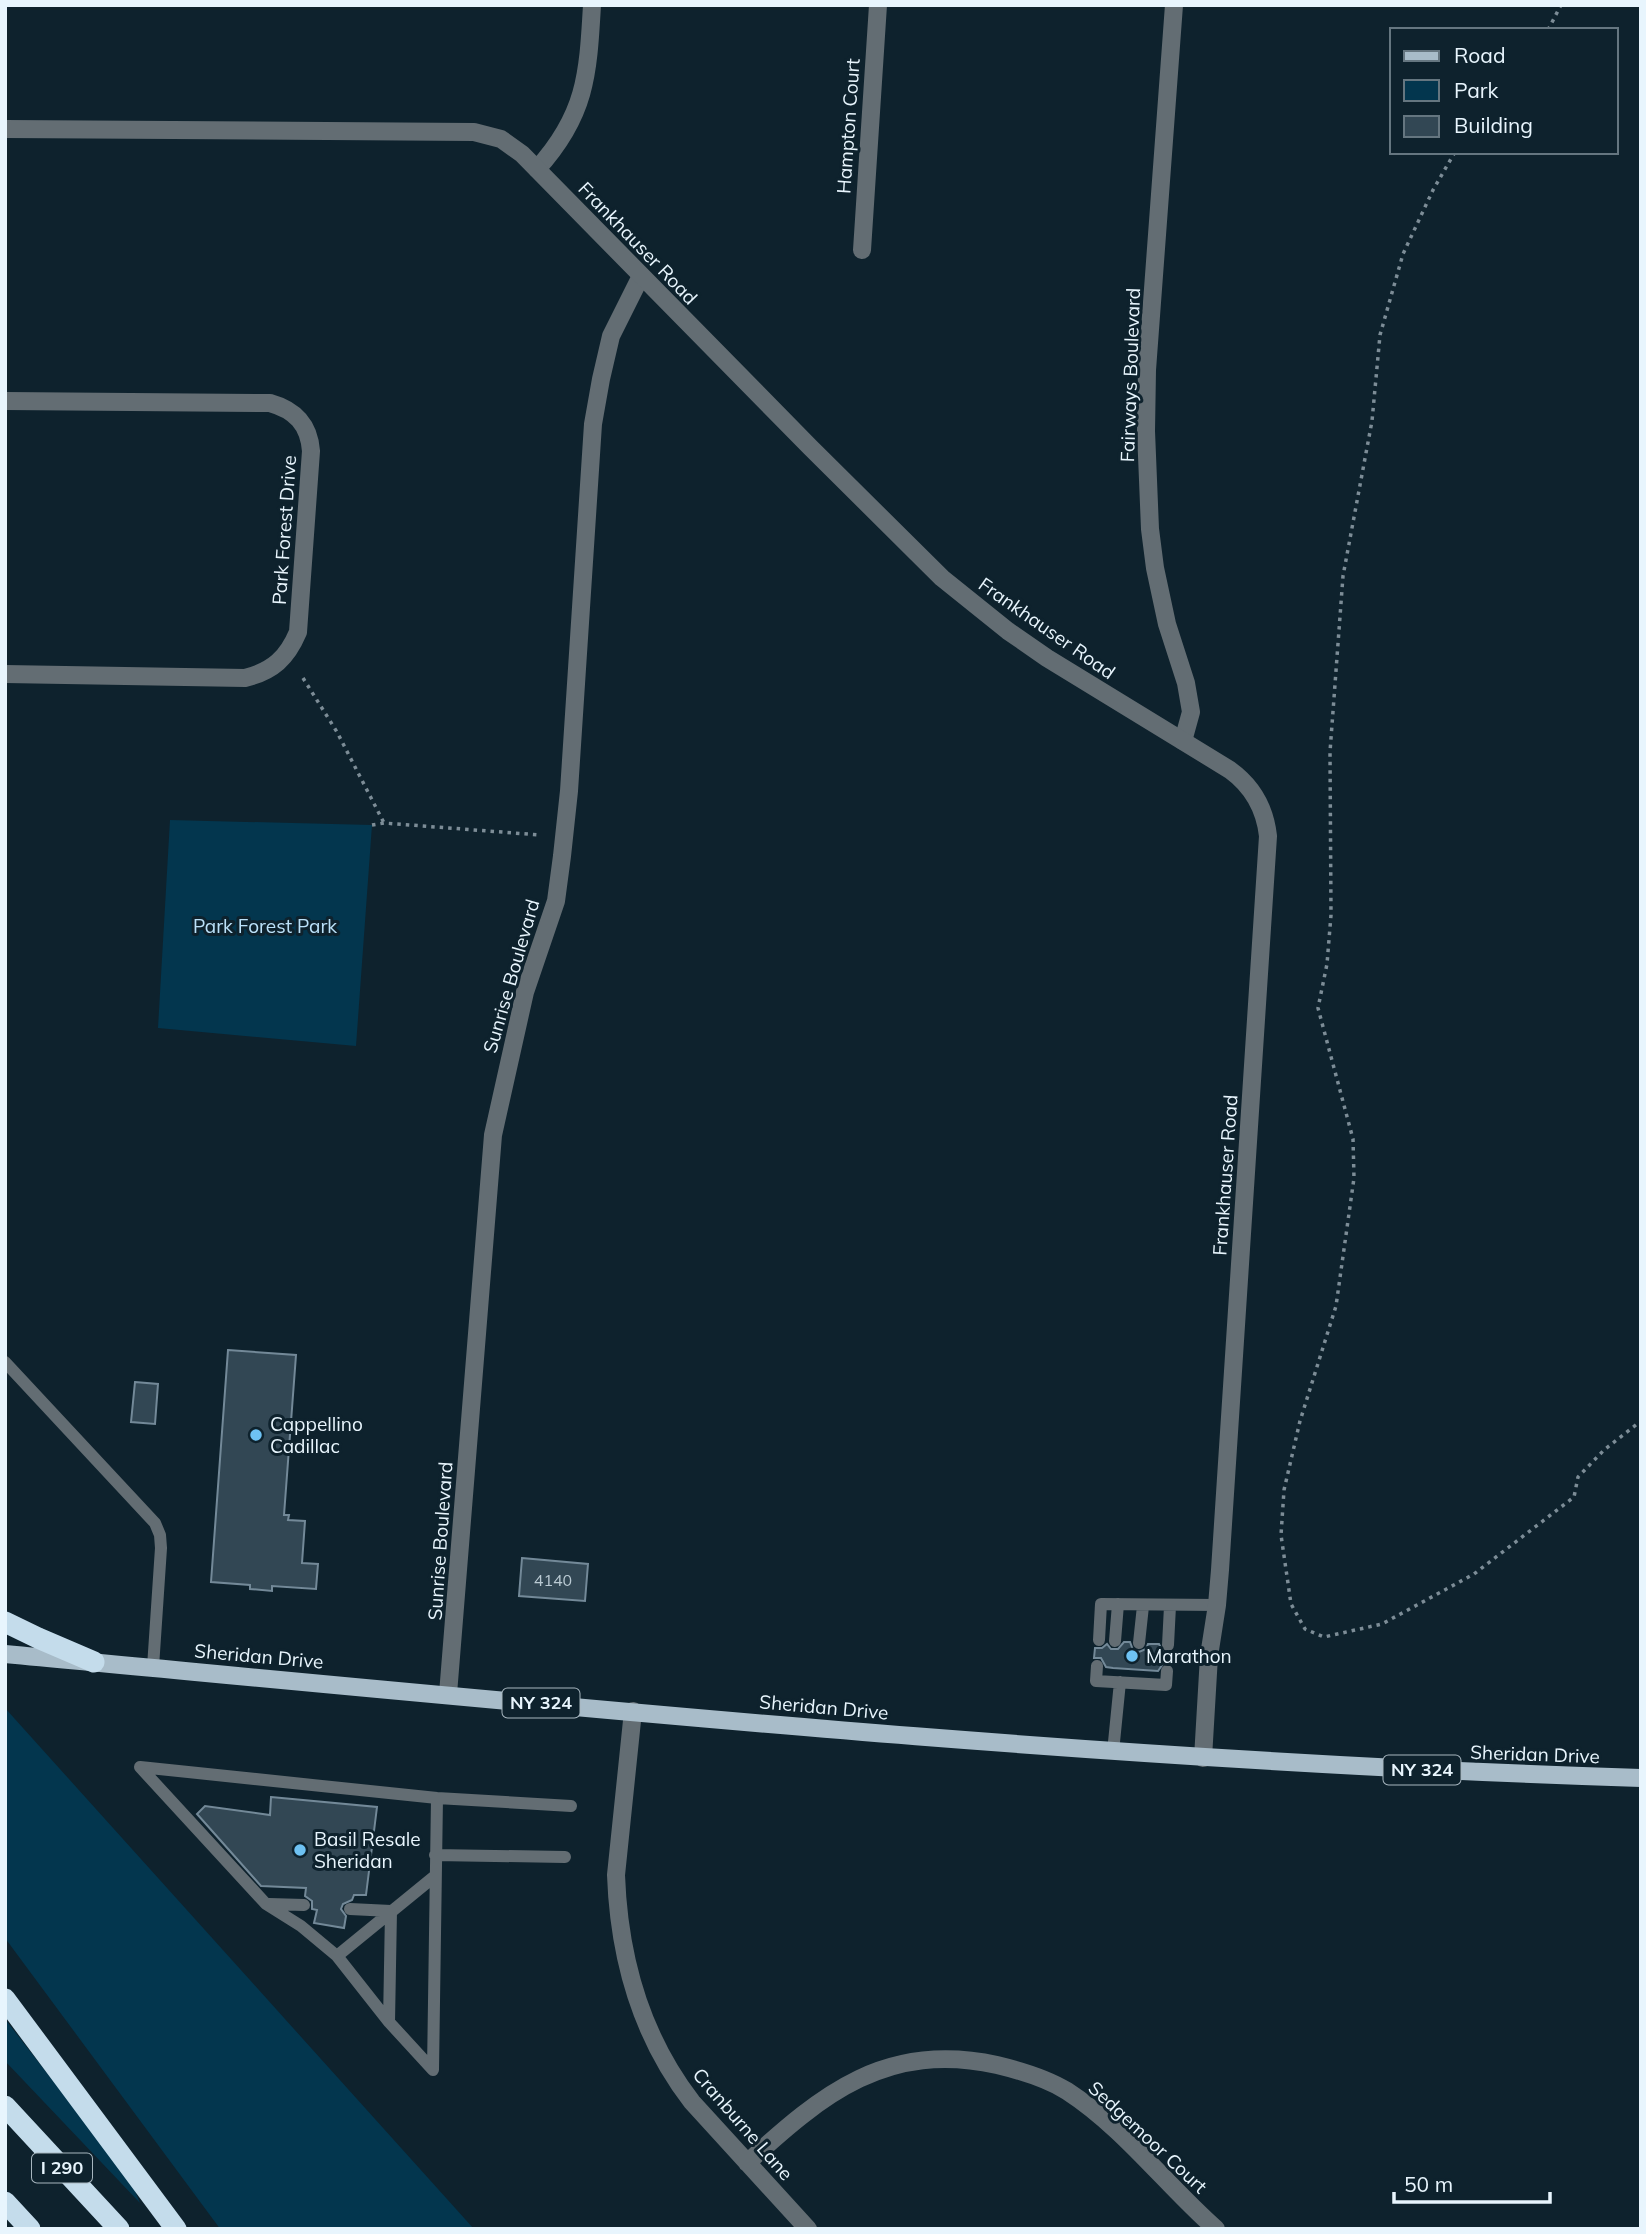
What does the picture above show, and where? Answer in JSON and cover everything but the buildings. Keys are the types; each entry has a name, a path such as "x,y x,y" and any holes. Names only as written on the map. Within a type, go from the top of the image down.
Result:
{"highway":[{"path":"5,1622 94,1662"},
{"path":"5,1999 176,2229"},
{"name":"I 290","path":"5,2106 119,2229"},
{"path":"5,2202 30,2229"}],"main road":[{"name":"Sheridan Drive","path":"5,1654 976,1742 1474,1773 1641,1778"}],"street":[{"path":"537,169 555,149 571,124 582,96 589,66 592,5"},
{"name":"Hampton Court","path":"862,250 877,5"},
{"name":"Fairways Boulevard","path":"1174,5 1147,370 1146,430 1150,530 1155,568 1167,624 1186,683 1191,712 1183,741"},
{"name":"Frankhauser Road","path":"5,129 474,132 507,142 537,169 942,578 1008,631 1047,658 1245,782 1264,814 1268,836 1217,1605 1209,1656 1203,1758"},
{"name":"Sunrise Boulevard","path":"448,1694 493,1135 525,992 555,901 561,867 570,778 593,424 611,336 641,276"},
{"name":"Park Forest Drive","path":"5,401 270,403 284,407 297,416 306,427 311,451 298,632 291,649 282,660 263,673 245,678 5,674"},
{"name":"Cranburne Lane","path":"633,1711 617,1875 617,1902 633,1989 650,2035 677,2083 808,2229"},
{"name":"Sedgemoor Court","path":"747,2163 790,2123 832,2093 862,2076 888,2066 915,2061 984,2062 1022,2071 1069,2092 1114,2129 1216,2229"}],"lane":[{"path":"5,1363 155,1523 161,1548 153,1667"},
{"path":"1099,1640 1101,1604 1217,1605"},
{"path":"1115,1641 1118,1604"},
{"path":"1139,1643 1143,1606"},
{"path":"1168,1645 1170,1606"},
{"path":"1097,1667 1096,1681 1166,1685 1167,1671"},
{"path":"1112,1752 1116,1682 1113,1668"},
{"path":"1136,1683 1137,1669"},
{"path":"437,1797 433,2070 389,2022 337,1956 301,1926 267,1904 141,1767 437,1797 571,1807"},
{"path":"435,1855 565,1857"},
{"path":"337,1956 435,1876"},
{"path":"267,1904 304,1905"},
{"path":"350,1909 391,1911"},
{"path":"389,2022 391,1911"}],"path":[{"path":"1549,28 1561,5"},
{"path":"1454,154 1433,190 1403,254 1380,335 1372,421 1343,576 1330,751 1331,915 1327,964 1318,1008 1353,1139 1354,1178 1336,1306 1300,1421 1284,1490 1281,1535 1291,1604 1305,1629 1324,1637 1382,1623 1474,1574 1574,1497 1578,1477 1604,1450 1641,1421"},
{"path":"303,678 337,732 384,823"},
{"path":"372,825 384,823 540,835"}],"green space":[{"name":"Park Forest Park","path":"170,820 372,825 356,1046 158,1028"},
{"path":"5,1708 474,2229 220,2229 5,1938"},
{"path":"5,2019 131,2181 140,2203 5,2061"}],"place":[{"name":"Cappellino Cadillac","path":"256,1435"},
{"name":"Marathon","path":"1132,1656"},
{"name":"Basil Resale Sheridan","path":"300,1850"}]}
